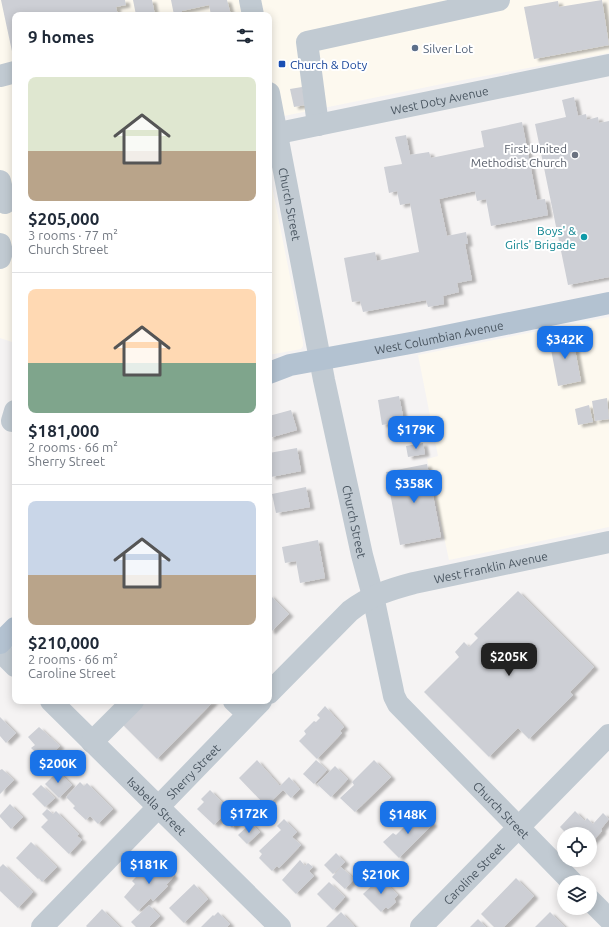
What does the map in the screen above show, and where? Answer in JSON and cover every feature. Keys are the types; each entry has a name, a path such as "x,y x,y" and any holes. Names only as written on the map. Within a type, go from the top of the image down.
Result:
{"main road":[{"name":"West Columbian Avenue","path":"272,372 290,365 609,303"},
{"path":"0,642 12,631"}],"street":[{"path":"250,0 252,12"},
{"path":"318,125 306,42 497,0"},
{"name":"West Doty Avenue","path":"273,134 609,65"},
{"path":"0,76 12,73"},
{"name":"Church Street","path":"272,124 320,360 394,696 398,704 565,875"},
{"path":"0,181 7,203"},
{"path":"0,244 2,252 0,258"},
{"name":"West Franklin Avenue","path":"373,596 393,588 414,583 608,544"},
{"path":"272,690 350,611 361,602 373,596"},
{"path":"0,651 12,663"},
{"name":"Isabella Street","path":"54,704 280,927"},
{"path":"92,742 130,704"},
{"name":"Sherry Street","path":"42,927 159,807 248,706"},
{"name":"Caroline Street","path":"421,927 609,734"},
{"path":"597,907 609,919"}],"shaded area":[{"path":"0,0 609,0 609,53 447,83 272,118 272,12 12,12 12,342 0,338"},
{"path":"272,186 303,342 301,349 272,354"},
{"path":"609,317 609,527 449,560 427,459 438,456 418,355"}],"building":[{"path":"1,0 125,0 126,5 116,7 117,12 12,12 12,51"},
{"path":"133,0 152,0 154,12 135,12"},
{"path":"171,0 227,0 230,12 210,12 209,5 182,12 173,12"},
{"path":"602,0 609,45 534,59 524,7 558,1 559,7"},
{"path":"302,87 306,105 294,107 290,89"},
{"path":"574,97 578,116 586,114 587,120 598,117 599,123 609,121 609,277 568,285 535,124 566,117 562,100"},
{"path":"522,122 537,200 545,199 548,215 491,226 486,199 477,201 475,191 439,199 447,236 466,232 468,244 465,244 472,280 457,283 459,292 443,296 444,304 428,307 426,300 363,312 360,301 352,302 344,258 375,252 377,261 419,252 410,203 400,205 397,191 389,193 384,167 402,164 395,137 406,135 410,155 429,152 431,158 484,147 481,131"},
{"path":"572,334 581,381 558,386 549,339"},
{"path":"399,396 404,421 382,425 378,400"},
{"path":"607,398 609,419 595,421 592,401"},
{"path":"589,405 593,422 578,425 575,409"},
{"path":"291,410 297,430 272,437 272,415"},
{"path":"423,443 425,454 408,457 406,446"},
{"path":"297,448 301,471 272,477 272,452"},
{"path":"427,464 441,537 400,545 386,472"},
{"path":"306,487 310,507 276,513 272,494"},
{"path":"318,540 325,578 300,583 296,561 285,563 282,547"},
{"path":"518,591 594,667 570,692 573,695 529,739 518,728 489,757 424,692 459,657 455,652 464,642 469,647 478,638 474,634"},
{"path":"272,597 289,614 272,631"},
{"path":"140,704 211,704 157,759 121,723"},
{"path":"325,706 344,727 340,731 342,733 317,759 299,741 306,734 304,731 314,721 316,722 320,718 317,715"},
{"path":"0,717 16,733 6,743 0,736"},
{"path":"39,727 60,746 45,761 31,748 35,745 28,737"},
{"path":"257,760 280,786 289,777 300,789 291,798 283,790 266,806 239,778"},
{"path":"316,760 327,770 314,784 303,774"},
{"path":"374,760 391,777 355,812 340,798 354,785 352,782"},
{"path":"335,766 348,779 331,797 317,784"},
{"path":"2,769 14,780 0,794 0,770"},
{"path":"58,771 72,785 59,798 45,784"},
{"path":"80,782 84,786 87,783 113,809 98,824 90,816 86,820 73,808 75,806 66,797"},
{"path":"41,785 55,798 45,807 32,794"},
{"path":"210,790 240,820 232,828 222,817 214,825 197,809 204,802 201,799"},
{"path":"10,804 23,817 11,829 0,817 0,815"},
{"path":"47,809 53,814 56,811 79,834 77,836 82,840 69,854 41,827 48,820 42,814"},
{"path":"420,811 433,824 399,858 383,842 393,833 396,835"},
{"path":"575,811 585,821 587,818 593,824 603,813 609,819 597,836 597,827 560,827"},
{"path":"284,819 297,832 292,837 301,845 279,868 277,866 272,871 259,858 262,854 259,851 281,830 277,826"},
{"path":"251,823 260,832 247,844 238,835"},
{"path":"31,842 57,867 42,882 16,858"},
{"path":"336,853 345,862 333,874 324,865"},
{"path":"300,860 305,866 308,863 313,867 309,871 314,876 296,894 282,880"},
{"path":"159,861 174,876 166,885 168,886 153,901 151,898 138,911 124,897 135,884 132,881 147,866 151,869"},
{"path":"3,864 33,892 18,908 0,891 0,867"},
{"path":"341,867 354,879 345,889 332,877"},
{"path":"380,878 398,895 394,899 396,902 388,909 386,907 381,912 363,894"},
{"path":"516,878 534,896 504,927 494,927 481,914"},
{"path":"329,882 345,897 333,910 317,894"},
{"path":"194,884 208,899 184,923 169,908"},
{"path":"149,905 160,916 149,927 136,927 131,922"},
{"path":"102,909 120,927 86,926"},
{"path":"218,912 230,924 227,927 201,927 213,915 214,916"},
{"path":"341,912 355,927 326,927"},
{"path":"550,912 565,927 535,927"},
{"path":"478,919 486,927 470,927"}],"place":[{"name":"Silver Lot","path":"415,48"},
{"name":"Church & Doty","path":"282,64"},
{"name":"First United Methodist Church","path":"575,155"},
{"name":"Boys' & Girls' Brigade","path":"584,237"}]}
